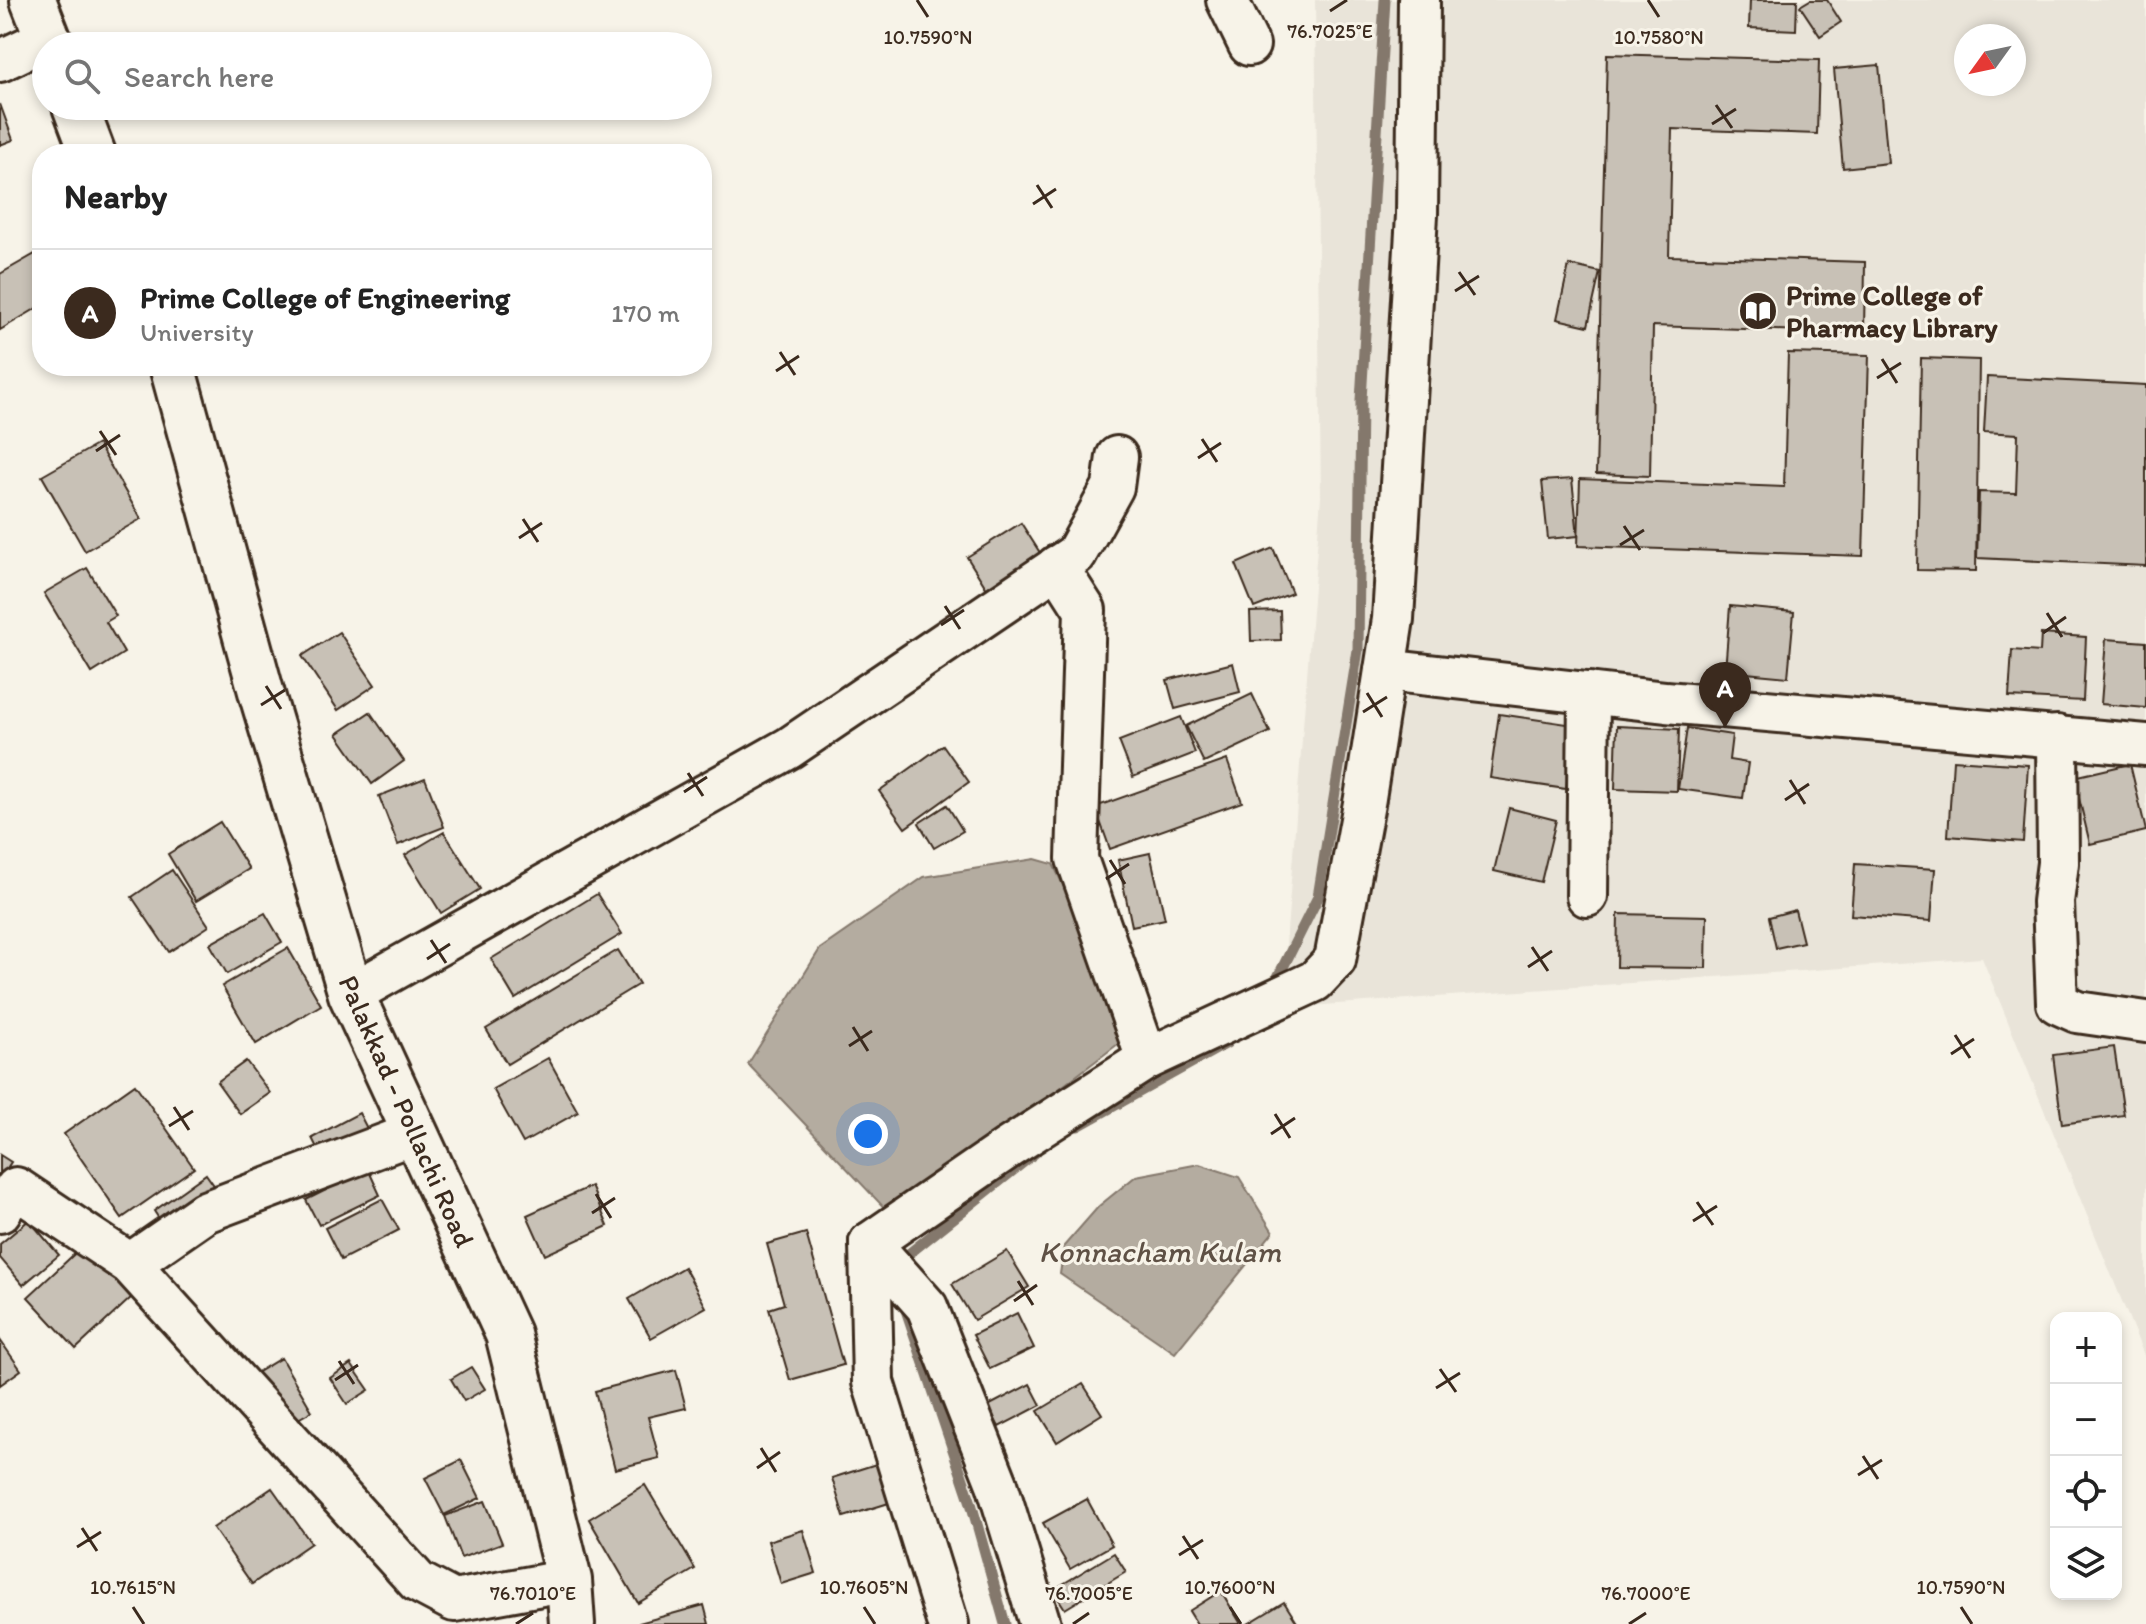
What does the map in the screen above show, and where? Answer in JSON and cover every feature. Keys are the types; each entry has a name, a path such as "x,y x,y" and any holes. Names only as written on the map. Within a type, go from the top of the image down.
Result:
{"main road":[{"path":"80,120 89,144"},
{"name":"Palakkad - Pollachi Road","path":"175,376 262,695 351,994 508,1334 569,1580 572,1624"}],"street":[{"path":"1227,0 1249,45"},
{"path":"948,1624 873,1382 884,1259 1008,1148 1147,1059 1315,981 1335,960 1393,619 1417,215 1419,0"},
{"path":"0,61 32,37"},
{"path":"351,994 789,748 1076,554 1113,487 1117,457"},
{"path":"1057,566 1085,610 1077,859 1147,1059"},
{"path":"1385,670 1589,693 2146,745"},
{"path":"1587,896 1589,693"},
{"path":"2057,736 2058,863 2053,902 2057,1003 2077,1012 2146,1022"},
{"path":"130,1264 205,1212 415,1133"},
{"path":"0,1212 16,1188 130,1264 418,1582 454,1601 569,1580"},
{"path":"884,1259 927,1307 997,1484 1040,1624"}],"shaded area":[{"path":"1315,0 2146,0 2146,1360 1982,958 1281,1008 1321,497"}],"water":[{"path":"1035,859 1053,864 1092,945 1122,1041 892,1216 748,1064 820,949 924,877"},
{"name":"Konnacham Kulam","path":"1199,1164 1239,1177 1273,1232 1175,1353 1060,1274 1064,1246 1099,1206 1136,1176"}],"building":[{"path":"1750,0 1797,0 1796,30 1749,28"},
{"path":"1810,0 1827,0 1841,22 1820,36 1800,6"},
{"path":"1607,54 1819,60 1817,134 1672,129 1669,256 1865,262 1864,333 1653,326 1650,476 1596,474"},
{"path":"1879,65 1888,163 1843,168 1834,69"},
{"path":"0,104 13,140 0,145"},
{"path":"32,256 32,311 0,330 0,274"},
{"path":"1569,265 1600,272 1588,326 1557,319"},
{"path":"1788,353 1869,355 1863,556 1578,546 1580,479 1784,487"},
{"path":"1921,358 1979,360 1976,571 1917,570"},
{"path":"1987,377 2146,385 2146,566 1977,558 1979,492 2016,493 2018,434 1984,432"},
{"path":"98,444 141,519 85,551 42,476"},
{"path":"1572,479 1578,536 1548,539 1542,481"},
{"path":"1021,523 1044,559 990,594 967,557"},
{"path":"1273,548 1292,593 1254,608 1236,564"},
{"path":"87,568 116,616 106,622 124,653 92,673 44,593"},
{"path":"1730,606 1794,612 1788,677 1725,671"},
{"path":"1280,611 1281,640 1251,641 1250,612"},
{"path":"339,632 375,685 338,710 302,656"},
{"path":"2041,634 2086,637 2083,701 2009,697 2012,650 2040,652"},
{"path":"2106,639 2146,642 2146,708 2101,704"},
{"path":"1233,663 1240,692 1175,709 1167,680"},
{"path":"1252,694 1270,732 1204,763 1186,726"},
{"path":"370,712 404,761 372,784 337,734"},
{"path":"1499,714 1574,725 1566,789 1490,778"},
{"path":"1181,717 1195,753 1133,777 1119,741"},
{"path":"1617,726 1679,729 1677,791 1615,789"},
{"path":"1687,728 1732,735 1729,760 1748,763 1743,798 1678,789"},
{"path":"943,745 969,782 905,828 879,791"},
{"path":"1227,760 1242,802 1110,849 1095,807"},
{"path":"1953,760 2028,765 2023,842 1948,836"},
{"path":"2130,764 2146,831 2090,844 2074,777"},
{"path":"425,778 444,827 398,845 379,796"},
{"path":"947,805 963,831 934,848 919,823"},
{"path":"1509,808 1556,820 1541,882 1494,871"},
{"path":"220,822 249,869 196,901 168,854"},
{"path":"444,832 480,889 441,913 405,855"},
{"path":"1150,853 1165,919 1132,926 1118,860"},
{"path":"1855,864 1935,869 1931,921 1851,915"},
{"path":"172,870 209,926 169,952 132,897"},
{"path":"597,894 622,934 515,999 491,959"},
{"path":"1795,910 1803,942 1776,948 1769,917"},
{"path":"265,913 282,942 227,974 210,944"},
{"path":"1618,914 1707,916 1706,968 1617,967"},
{"path":"288,948 321,1005 256,1044 222,986"},
{"path":"618,950 639,984 507,1064 486,1029"},
{"path":"2114,1047 2124,1115 2062,1124 2053,1055"},
{"path":"548,1058 578,1112 523,1143 493,1089"},
{"path":"246,1061 270,1093 240,1114 217,1082"},
{"path":"135,1084 194,1168 122,1218 64,1134"},
{"path":"359,1113 372,1138 324,1162 312,1138"},
{"path":"0,1155 11,1162 0,1179"},
{"path":"368,1169 380,1195 319,1225 306,1200"},
{"path":"206,1174 218,1191 165,1228 154,1211"},
{"path":"591,1186 608,1226 545,1255 527,1215"},
{"path":"382,1199 399,1230 341,1260 325,1228"},
{"path":"29,1220 59,1255 23,1285 0,1258 0,1244"},
{"path":"806,1233 843,1365 790,1380 769,1309 784,1304 767,1244"},
{"path":"84,1245 133,1296 76,1349 28,1297"},
{"path":"1007,1251 1029,1287 974,1320 952,1284"},
{"path":"684,1267 706,1307 651,1338 629,1299"},
{"path":"1017,1313 1034,1348 990,1369 973,1335"},
{"path":"0,1340 21,1370 0,1385"},
{"path":"281,1358 312,1411 272,1434 241,1382"},
{"path":"351,1364 369,1390 347,1404 330,1378"},
{"path":"471,1367 485,1389 464,1401 451,1379"},
{"path":"676,1370 686,1408 648,1417 659,1458 615,1469 595,1391"},
{"path":"1030,1384 1041,1405 999,1427 988,1406"},
{"path":"1083,1384 1102,1414 1057,1442 1038,1411"},
{"path":"892,1459 905,1498 844,1517 832,1478"},
{"path":"461,1460 480,1498 444,1515 425,1478"},
{"path":"645,1485 695,1569 638,1603 589,1519"},
{"path":"272,1488 311,1543 252,1584 213,1528"},
{"path":"1087,1499 1112,1545 1070,1569 1043,1523"},
{"path":"485,1501 502,1543 461,1558 445,1516"},
{"path":"803,1530 816,1573 781,1584 768,1541"},
{"path":"1114,1553 1126,1572 1065,1609 1053,1590"},
{"path":"1221,1591 1241,1624 1197,1624 1189,1611"},
{"path":"1284,1602 1298,1624 1248,1624"},
{"path":"704,1605 709,1624 639,1624 639,1623"}],"waterway":[{"path":"1272,989 1318,897 1358,650 1361,400 1385,0"},
{"path":"1078,1126 1227,1043"},
{"path":"896,1264 1036,1152"},
{"path":"904,1304 971,1503 1005,1624"}],"place":[{"name":"Prime College of Pharmacy Library","path":"1758,311"},
{"name":"Prime College of Engineering","path":"1725,728"}]}
